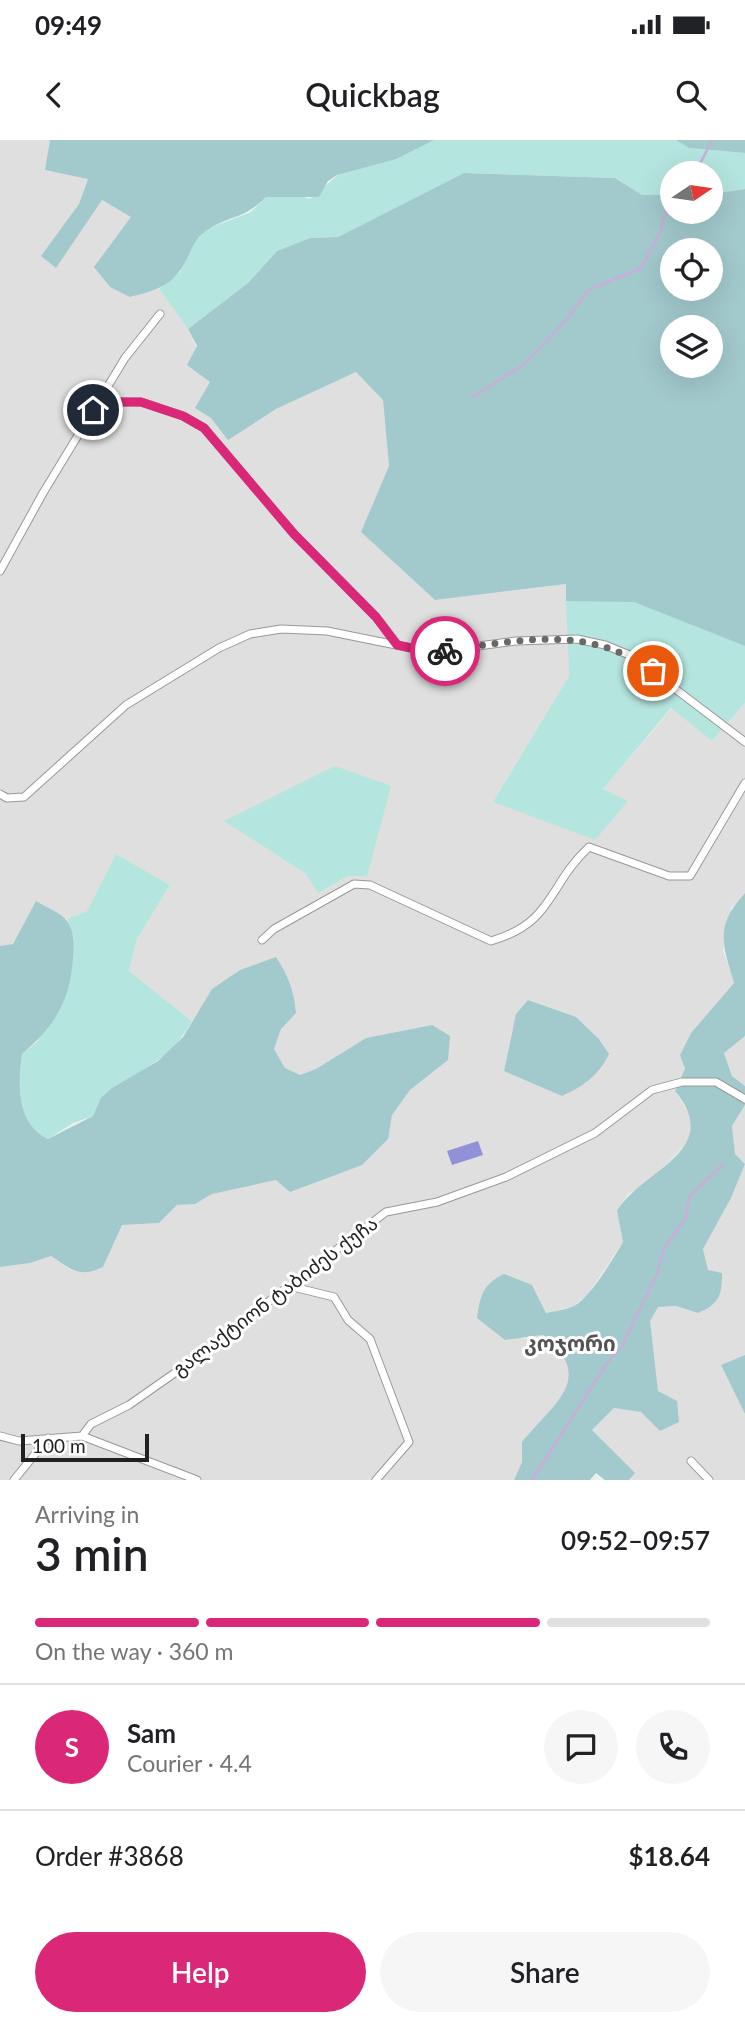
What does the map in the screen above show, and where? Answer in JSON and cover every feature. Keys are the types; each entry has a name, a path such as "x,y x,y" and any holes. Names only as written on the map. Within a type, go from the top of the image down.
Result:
{"street":[{"path":"0,571 125,358 160,314"},
{"path":"93,410 108,402 141,402 183,416 204,428 294,534 376,617 397,645"},
{"path":"0,794 7,798 24,797 127,705 219,648 250,634 281,629 327,631 441,651 516,641 577,639 605,645 632,656 745,742"},
{"path":"262,940 274,929 354,884 370,885 491,941 511,935 533,921 576,859 589,847 669,876 690,876 745,783"},
{"name":"გალაქტიონ ტაბიძეს ქუჩა","path":"82,1436 85,1428 130,1405 169,1377 379,1216 404,1207 437,1202 506,1177 595,1133 652,1090 682,1082 716,1082 745,1099"},
{"path":"289,1286 334,1297 348,1320 372,1343 409,1442 376,1480"},
{"path":"0,1436 19,1441 82,1436 147,1458 197,1480"},
{"path":"14,1480 48,1438"},
{"path":"691,1461 709,1480"},
{"path":"175,1480 183,1476"}],"shaded area":[{"name":"კოჯორი","path":"0,140 50,140 46,170 88,178 79,204 42,256 55,267 101,200 132,217 130,297 159,289 188,329 211,382 196,408 211,418 228,439 276,409 356,372 383,400 389,467 362,533 435,600 566,584 569,676 493,802 628,801 603,789 672,708 712,741 745,703 745,893 731,908 723,950 734,983 691,1033 680,1055 685,1069 675,1091 692,1119 689,1141 651,1180 627,1195 617,1211 623,1242 588,1294 574,1306 546,1313 532,1285 523,1339 542,1335 565,1358 570,1376 563,1398 522,1442 522,1462 514,1480 0,1480 0,1267 30,1263 51,1256 71,1270 103,1267 122,1225 159,1223 177,1205 195,1204 212,1194 276,1180 387,1139 392,1115 410,1090 448,1060 432,1025 366,1038 316,1069 300,1075 285,1068 274,1049 281,1029 199,1010 192,1021 129,971 137,939 170,885 116,854 87,911 67,919 36,901 13,944 0,946","holes":["305,873 348,876 318,893","529,1000 576,1017 598,1038 504,1071 512,1031"]},
{"path":"50,140 434,140 396,159 337,175 328,181 319,197 266,197 244,213 203,233 182,268 168,283 130,297 110,287 94,267 131,217 102,200 56,268 41,256 79,204 88,179 45,170"},
{"path":"434,140 676,140 689,148 745,153 745,189 723,192 723,161 660,161 660,195 642,195 615,178 464,173 338,237 310,238 277,251 248,283 188,329 159,289 180,272 191,246 207,229 251,212 266,197 297,195 310,199 338,175"},
{"path":"676,140 745,140 745,153 689,148"},
{"path":"464,173 615,178 642,195 660,195 660,224 723,224 723,192 745,189 745,646 634,602 566,601 566,584 435,600 361,532 389,466 383,400 356,372 276,409 228,440 211,418 195,408 210,382 187,365 197,346 188,329 248,283 277,251 310,238 338,237"},
{"path":"566,601 634,601 745,646 745,703 712,741 671,708 603,789 628,801 595,840 493,802 569,676"},
{"path":"335,766 391,786 367,876 348,876 318,893 305,873 224,821"},
{"path":"116,854 170,885 137,939 129,971 192,1021 171,1049 112,1091 93,1116 73,1123 48,1139 30,1123 25,1113 20,1090 22,1054 38,1041 74,939 67,919 87,911"},
{"path":"745,893 745,1036 724,1053 732,1076 745,1086 745,1105 732,1126 735,1154 745,1164 731,1198 703,1249 708,1270 722,1273 720,1293 711,1306 698,1313 676,1306 658,1307 650,1321 658,1391 677,1401 679,1422 660,1431 641,1412 614,1408 592,1430 635,1473 629,1480 605,1480 596,1473 590,1480 514,1480 522,1462 522,1442 564,1391 568,1378 567,1365 559,1351 543,1335 505,1340 477,1318 481,1297 491,1282 504,1274 532,1285 546,1313 580,1302 607,1268 623,1242 617,1211 674,1158 685,1145 691,1129 688,1112 675,1091 685,1069 680,1055 691,1033 734,983 724,946 725,925 735,904"},
{"path":"36,901 65,918 70,926 74,944 68,987 59,1012 34,1044 22,1054 20,1090 25,1113 30,1123 48,1139 93,1116 101,1098 112,1088 158,1061 183,1037 212,989 240,970 276,957 290,984 296,1013 281,1029 274,1049 285,1068 300,1075 316,1069 366,1038 432,1025 450,1036 448,1060 410,1090 392,1115 388,1139 362,1165 290,1192 276,1180 212,1194 195,1204 177,1205 159,1223 122,1225 103,1267 88,1272 76,1271 51,1256 30,1263 0,1267 0,946 13,944"},
{"path":"528,1000 576,1017 598,1038 609,1054 590,1080 562,1096 504,1071 516,1014"},
{"path":"745,1036 745,1086 732,1076 724,1052"},
{"path":"745,1105 745,1164 735,1154 732,1126"},
{"path":"478,1141 483,1155 452,1165 447,1151"},
{"name":"კოჯორი","path":"745,1164 745,1355 721,1365 745,1414 745,1480 629,1480 634,1474 592,1430 614,1408 641,1412 658,1391 649,1321 657,1307 676,1306 698,1313 708,1270 703,1249 731,1198"},
{"path":"745,1355 745,1414 721,1365"}],"waterway":[{"path":"702,161 712,140"},
{"path":"473,397 523,365 568,318 588,290 641,268 662,224"},
{"path":"532,1480 605,1366 622,1346 657,1274 664,1248 686,1218 689,1197 723,1164"}],"way so far":[{"path":"445,651 516,641 577,639 605,645 632,656 653,671"}],"district":[{"name":"კოჯორი","path":"570,1344"}],"route":[{"path":"93,410 108,402 141,402 183,416 204,428 294,534 376,617 397,645 445,651"}]}
